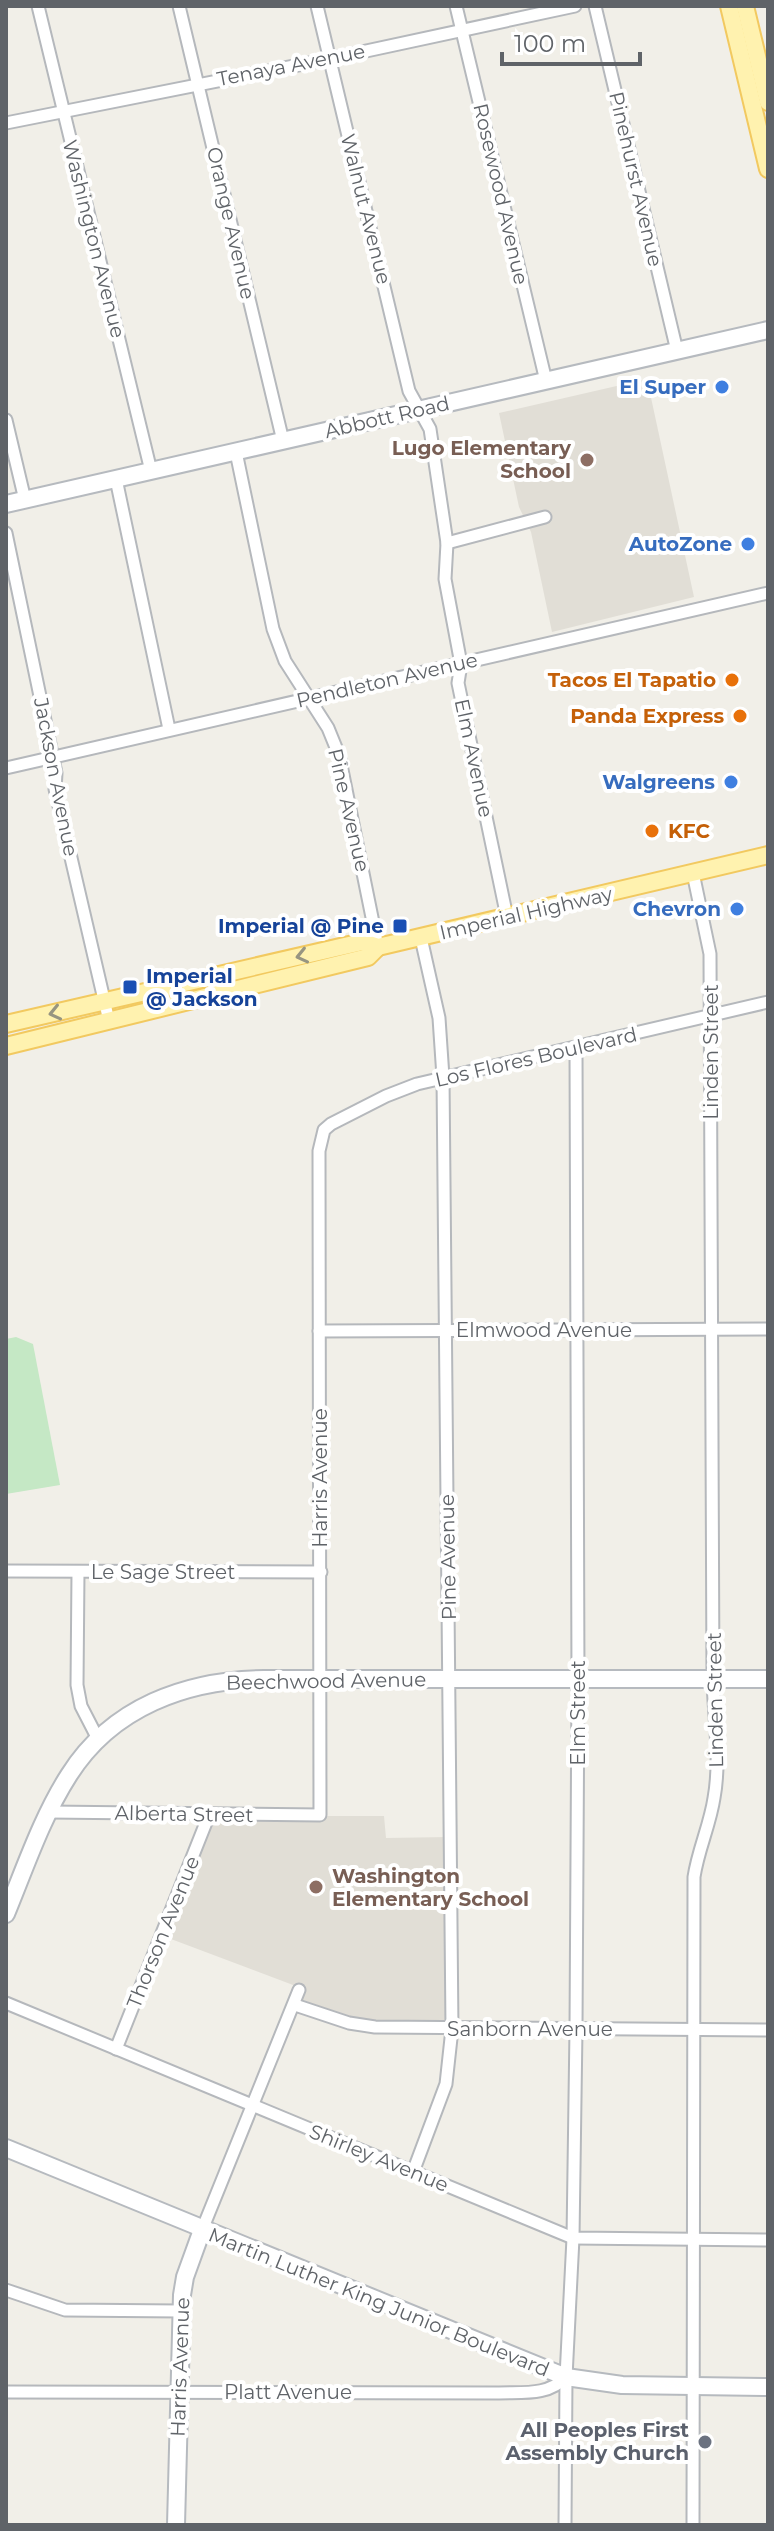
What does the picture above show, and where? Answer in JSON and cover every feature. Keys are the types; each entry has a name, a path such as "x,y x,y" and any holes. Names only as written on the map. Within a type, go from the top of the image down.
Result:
{"main road":[{"path":"729,6 768,169"},
{"path":"745,6 768,102"},
{"name":"Imperial Highway","path":"6,1024 362,942 378,947 421,938 768,855"},
{"name":"Imperial Highway","path":"6,1046 368,957 378,947"}],"street":[{"name":"Washington Avenue","path":"38,6 151,471"},
{"name":"Orange Avenue","path":"179,6 283,441"},
{"name":"Walnut Avenue","path":"317,6 409,391 419,410"},
{"name":"Rosewood Avenue","path":"456,6 546,381"},
{"name":"Tenaya Avenue","path":"6,123 575,6"},
{"name":"Pinehurst Avenue","path":"595,6 677,351"},
{"name":"Abbott Road","path":"6,504 768,330"},
{"name":"Elm Avenue","path":"419,410 430,429 447,543 445,579 461,664 458,683 507,917"},
{"path":"6,420 25,500"},
{"name":"Pine Avenue","path":"236,452 273,629 285,661 328,728 339,755 378,947"},
{"path":"116,479 169,729"},
{"path":"447,543 545,517"},
{"name":"Jackson Avenue","path":"6,533 56,773 55,789 109,1021"},
{"name":"Pendleton Avenue","path":"6,768 768,593"},
{"name":"Linden Street","path":"693,873 710,954 713,1680 717,1777 712,1811 694,1877 693,2525"},
{"name":"Pine Avenue","path":"413,2172 446,2084 452,2029 443,1077 439,1018 421,938"},
{"name":"Los Flores Boulevard","path":"320,1141 324,1130 338,1119 386,1096 443,1077 768,1002"},
{"name":"Elm Street","path":"566,2377 573,2238 576,2029 576,1048"},
{"name":"Harris Avenue","path":"320,1141 320,1815"},
{"name":"Elmwood Avenue","path":"319,1331 768,1329"},
{"name":"Le Sage Street","path":"6,1571 321,1572"},
{"path":"78,1572 77,1685 81,1706 98,1739"},
{"name":"Beechwood Avenue","path":"6,1914 49,1812 70,1773 98,1739 125,1717 157,1699 208,1683 234,1680 768,1679"},
{"name":"Alberta Street","path":"49,1812 320,1815"},
{"name":"Thorson Avenue","path":"116,2049 209,1815"},
{"name":"Harris Avenue","path":"176,2525 180,2311 185,2277 299,1990"},
{"name":"Shirley Avenue","path":"6,2003 573,2238 768,2240"},
{"name":"Sanborn Avenue","path":"295,2005 363,2026 768,2030"},
{"name":"Martin Luther King Junior Boulevard","path":"6,2148 566,2377 622,2385 768,2387"},
{"path":"6,2290 65,2310 180,2311"},
{"path":"565,2525 566,2377"},
{"name":"Platt Avenue","path":"6,2392 499,2393 543,2391 557,2387 566,2377"}],"shaded area":[{"name":"Lugo Elementary School","path":"647,379 694,597 552,632 531,532 519,507 499,413"},
{"name":"Washington Elementary School","path":"210,1816 384,1816 386,1838 449,1837 450,2027 375,2026 296,2004 301,1988 163,1936"}],"green space":[{"path":"16,1337 33,1344 60,1485 6,1494 6,1339"}],"place":[{"name":"El Super","path":"722,387"},
{"name":"Lugo Elementary School","path":"587,460"},
{"name":"AutoZone","path":"748,544"},
{"name":"Tacos El Tapatio","path":"732,680"},
{"name":"Panda Express","path":"740,716"},
{"name":"Walgreens","path":"731,782"},
{"name":"KFC","path":"652,831"},
{"name":"Chevron","path":"737,909"},
{"name":"Imperial @ Pine","path":"400,926"},
{"name":"Imperial @ Jackson","path":"130,987"},
{"name":"Washington Elementary School","path":"316,1887"},
{"name":"All Peoples First Assembly Church","path":"705,2442"}]}
